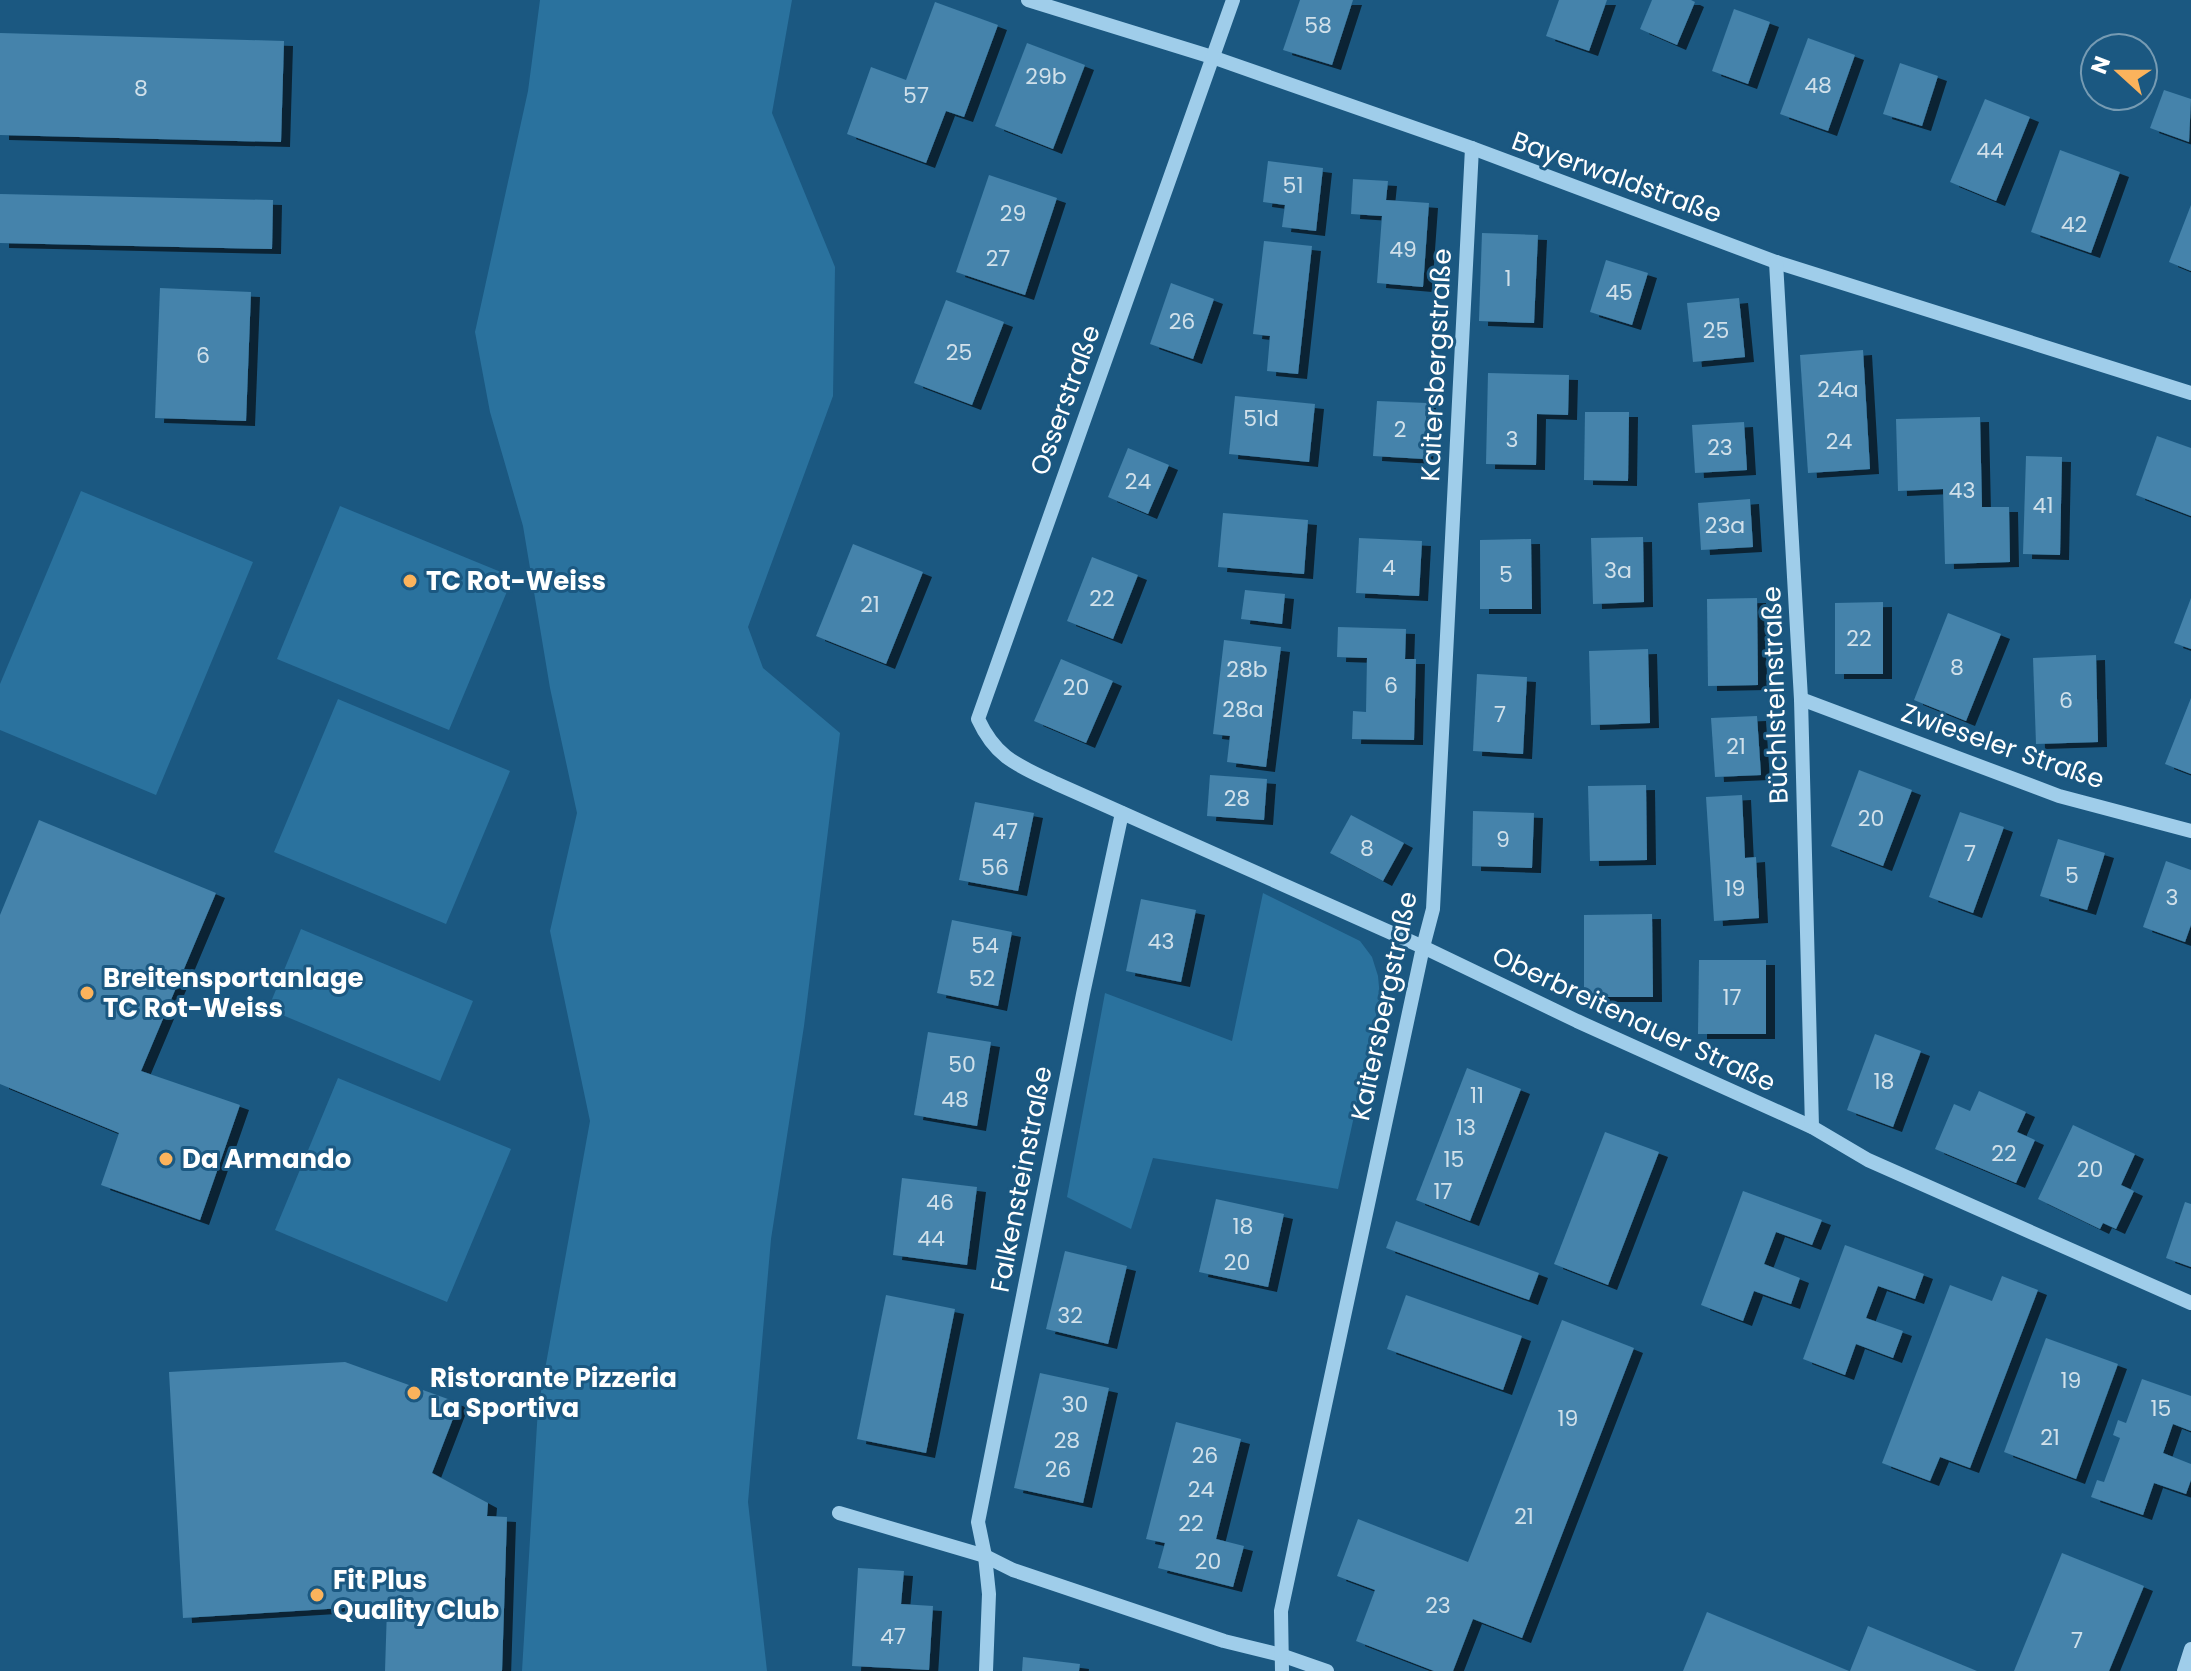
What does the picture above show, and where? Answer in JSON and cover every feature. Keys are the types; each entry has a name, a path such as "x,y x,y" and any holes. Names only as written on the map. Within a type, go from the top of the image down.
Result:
{"street":[{"name":"Bayerwaldstraße","path":"1028,0 1212,57 1472,148 1776,262 2191,393"},
{"name":"Osserstraße","path":"1055,783 1010,761 987,738 978,719 1233,0"},
{"name":"Kaitersbergstraße","path":"1282,1671 1281,1611 1433,909 1472,148"},
{"name":"Büchlsteinstraße","path":"1776,262 1801,699 1812,1127"},
{"name":"Zwieseler Straße","path":"1801,699 2059,796 2191,831"},
{"name":"Oberbreitenauer Straße","path":"1055,783 1423,947 1812,1127 1868,1160 2191,1303"},
{"name":"Falkensteinstraße","path":"985,1556 978,1522 1122,813"},
{"path":"839,1513 985,1556 1013,1570 1224,1641 1281,1655 1327,1671"},
{"path":"985,1556 989,1594 986,1671"},
{"path":"2184,1671 2191,1649"}],"shaded area":[{"path":"540,0 792,0 772,113 835,267 833,396 748,627 763,668 840,733 804,1026 771,1239 748,1502 767,1671 522,1671 538,1408 590,1121 550,931 577,813 550,688 523,526 490,412 475,332 528,91"},
{"path":"81,491 253,562 156,795 0,730 0,684"},
{"path":"340,506 513,577 449,730 277,659"},
{"path":"338,699 510,771 446,924 274,852"},
{"path":"1263,893 1360,941 1372,957 1378,976 1380,998 1338,1189 1153,1158 1131,1229 1067,1197 1105,993 1232,1041"},
{"path":"301,929 473,1001 440,1081 268,1009"},
{"path":"338,1078 511,1149 447,1302 275,1230"}],"building":[{"path":"1300,0 1353,0 1332,65 1283,50"},
{"path":"1559,0 1607,0 1589,51 1546,36"},
{"path":"1652,0 1695,2 1677,45 1640,29"},
{"path":"935,2 998,25 964,117 946,111 926,163 847,134 871,67 906,80"},
{"path":"1734,9 1770,22 1748,84 1712,71"},
{"path":"0,33 284,41 281,142 0,135"},
{"path":"1808,38 1855,55 1828,131 1780,114"},
{"path":"1027,43 1085,65 1053,149 995,126"},
{"path":"1900,63 1938,76 1922,126 1883,114"},
{"path":"2164,90 2191,99 2189,142 2150,128 2156,112 2159,112"},
{"path":"1985,99 2030,117 1996,201 1950,182"},
{"path":"2060,150 2120,172 2091,253 2031,232"},
{"path":"1268,161 1323,168 1316,231 1282,227 1285,205 1263,202"},
{"path":"989,175 1057,198 1025,295 956,272"},
{"path":"1353,179 1388,181 1386,200 1429,203 1423,287 1377,283 1382,216 1351,214"},
{"path":"0,194 273,200 272,249 0,243"},
{"path":"2191,205 2191,271 2169,262"},
{"path":"1482,233 1538,235 1534,323 1479,321"},
{"path":"1264,241 1312,246 1298,374 1267,371 1270,336 1253,334"},
{"path":"1606,260 1648,273 1632,325 1590,312"},
{"path":"1171,283 1214,299 1193,359 1150,344"},
{"path":"160,288 251,292 246,421 155,418"},
{"path":"1739,298 1745,357 1693,362 1687,303"},
{"path":"946,300 1004,322 972,405 914,383"},
{"path":"1863,350 1870,469 1808,473 1800,355"},
{"path":"1488,373 1569,375 1568,415 1537,414 1536,465 1486,464"},
{"path":"1235,396 1315,404 1309,462 1229,454"},
{"path":"1377,401 1427,403 1424,459 1373,456"},
{"path":"1585,412 1629,412 1628,481 1584,480"},
{"path":"1980,417 1982,507 2009,507 2010,562 1945,564 1943,489 1898,491 1896,419"},
{"path":"1744,422 1747,470 1695,473 1692,425"},
{"path":"2157,436 2191,448 2191,516 2136,495"},
{"path":"1128,448 1169,465 1148,514 1108,497"},
{"path":"2026,456 2062,457 2060,555 2023,554"},
{"path":"1750,499 1753,547 1701,550 1698,503"},
{"path":"1223,513 1308,520 1304,574 1218,567"},
{"path":"1643,537 1644,602 1593,604 1591,538"},
{"path":"1359,538 1422,541 1419,596 1356,593"},
{"path":"1531,539 1532,609 1480,609 1480,540"},
{"path":"853,544 923,572 886,664 816,636"},
{"path":"1092,557 1138,575 1113,639 1067,621"},
{"path":"1245,590 1285,594 1282,624 1241,619"},
{"path":"1757,598 1758,685 1708,686 1707,599"},
{"path":"2191,598 2191,649 2174,643"},
{"path":"1883,602 1883,674 1835,674 1835,603"},
{"path":"1948,613 2001,634 1966,721 1914,700"},
{"path":"1338,627 1406,629 1405,659 1416,659 1414,740 1352,739 1353,711 1366,712 1367,658 1337,657"},
{"path":"1224,640 1281,647 1266,767 1227,762 1230,736 1213,734"},
{"path":"1648,649 1650,723 1591,725 1589,651"},
{"path":"2096,655 2098,742 2036,744 2033,658"},
{"path":"1061,659 1113,681 1086,743 1034,721"},
{"path":"1477,674 1527,677 1523,754 1473,751"},
{"path":"2191,698 2191,774 2165,764"},
{"path":"1757,716 1761,775 1715,777 1711,718"},
{"path":"1859,770 1912,790 1883,866 1831,846"},
{"path":"1210,775 1267,779 1264,820 1207,816"},
{"path":"1646,785 1647,860 1590,861 1588,786"},
{"path":"1742,795 1745,858 1756,857 1759,918 1714,921 1706,797"},
{"path":"975,802 1034,813 1018,891 959,880"},
{"path":"1473,811 1534,813 1532,868 1472,866"},
{"path":"1960,812 2004,827 1973,913 1929,897"},
{"path":"1351,815 1404,843 1383,881 1330,853"},
{"name":"Breitensportanlage TC Rot-Weiss","path":"39,820 216,893 141,1071 240,1105 200,1220 101,1185 119,1133 0,1084 0,915"},
{"path":"2058,839 2105,853 2087,910 2040,896"},
{"path":"2166,861 2191,870 2191,925 2185,942 2143,927"},
{"path":"1141,899 1196,910 1181,982 1126,971"},
{"path":"1652,914 1653,997 1584,997 1584,915"},
{"path":"952,920 1012,932 998,1006 937,993"},
{"path":"1699,960 1766,960 1766,1034 1698,1034"},
{"path":"928,1032 991,1042 977,1126 914,1115"},
{"path":"1875,1034 1921,1051 1893,1127 1847,1110"},
{"path":"1467,1068 1521,1089 1470,1221 1416,1200"},
{"path":"1979,1091 2026,1112 2017,1132 2035,1140 2016,1183 1935,1149 1954,1104 1970,1111"},
{"path":"2073,1125 2135,1154 2121,1185 2134,1191 2116,1229 2103,1223 2100,1229 2038,1199"},
{"path":"1605,1132 1659,1152 1608,1285 1554,1264"},
{"path":"902,1178 977,1187 967,1265 893,1255"},
{"path":"1743,1191 1822,1220 1812,1245 1776,1232 1764,1264 1800,1278 1791,1304 1754,1291 1743,1321 1701,1305"},
{"path":"1216,1199 1284,1214 1268,1287 1199,1272"},
{"path":"2185,1202 2191,1204 2191,1267 2166,1258"},
{"path":"1396,1221 1539,1273 1529,1300 1386,1248"},
{"path":"1845,1245 1924,1274 1915,1299 1878,1286 1866,1318 1903,1331 1893,1358 1856,1344 1845,1375 1803,1359"},
{"path":"1065,1251 1127,1266 1108,1344 1046,1329"},
{"path":"2002,1276 2038,1290 1970,1468 1940,1457 1930,1481 1882,1463 1950,1285 1992,1301"},
{"path":"886,1295 955,1309 926,1453 857,1439"},
{"path":"1406,1295 1522,1336 1503,1390 1387,1349"},
{"path":"1562,1320 1634,1348 1522,1638 1473,1619 1453,1671 1434,1671 1356,1641 1375,1590 1337,1576 1358,1519 1468,1562"},
{"path":"2046,1338 2118,1364 2076,1479 2004,1452"},
{"path":"345,1362 459,1403 432,1473 488,1503 487,1516 507,1517 502,1671 385,1671 387,1608 183,1618 169,1372"},
{"path":"1040,1373 1109,1388 1083,1503 1014,1488"},
{"path":"2142,1379 2191,1396 2191,1431 2173,1424 2163,1453 2191,1464 2191,1480 2186,1494 2154,1483 2143,1515 2091,1497 2097,1480 2104,1482 2120,1438 2113,1435 2118,1420 2126,1423"},
{"path":"1176,1422 1241,1439 1216,1539 1244,1546 1233,1587 1158,1568 1165,1543 1146,1539"},
{"path":"2062,1553 2144,1586 2109,1671 2014,1671"},
{"path":"858,1568 904,1571 901,1604 933,1606 929,1670 852,1666"},
{"path":"1707,1612 1849,1671 1683,1671"},
{"path":"1868,1626 1977,1671 1850,1671"},
{"path":"1023,1657 1080,1664 1079,1671 1022,1671"}],"place":[{"name":"TC Rot-Weiss","path":"410,581"},
{"name":"Breitensportanlage TC Rot-Weiss","path":"87,993"},
{"name":"Da Armando","path":"166,1159"},
{"name":"Ristorante Pizzeria La Sportiva","path":"414,1393"},
{"name":"Fit Plus Quality Club","path":"317,1595"}]}
